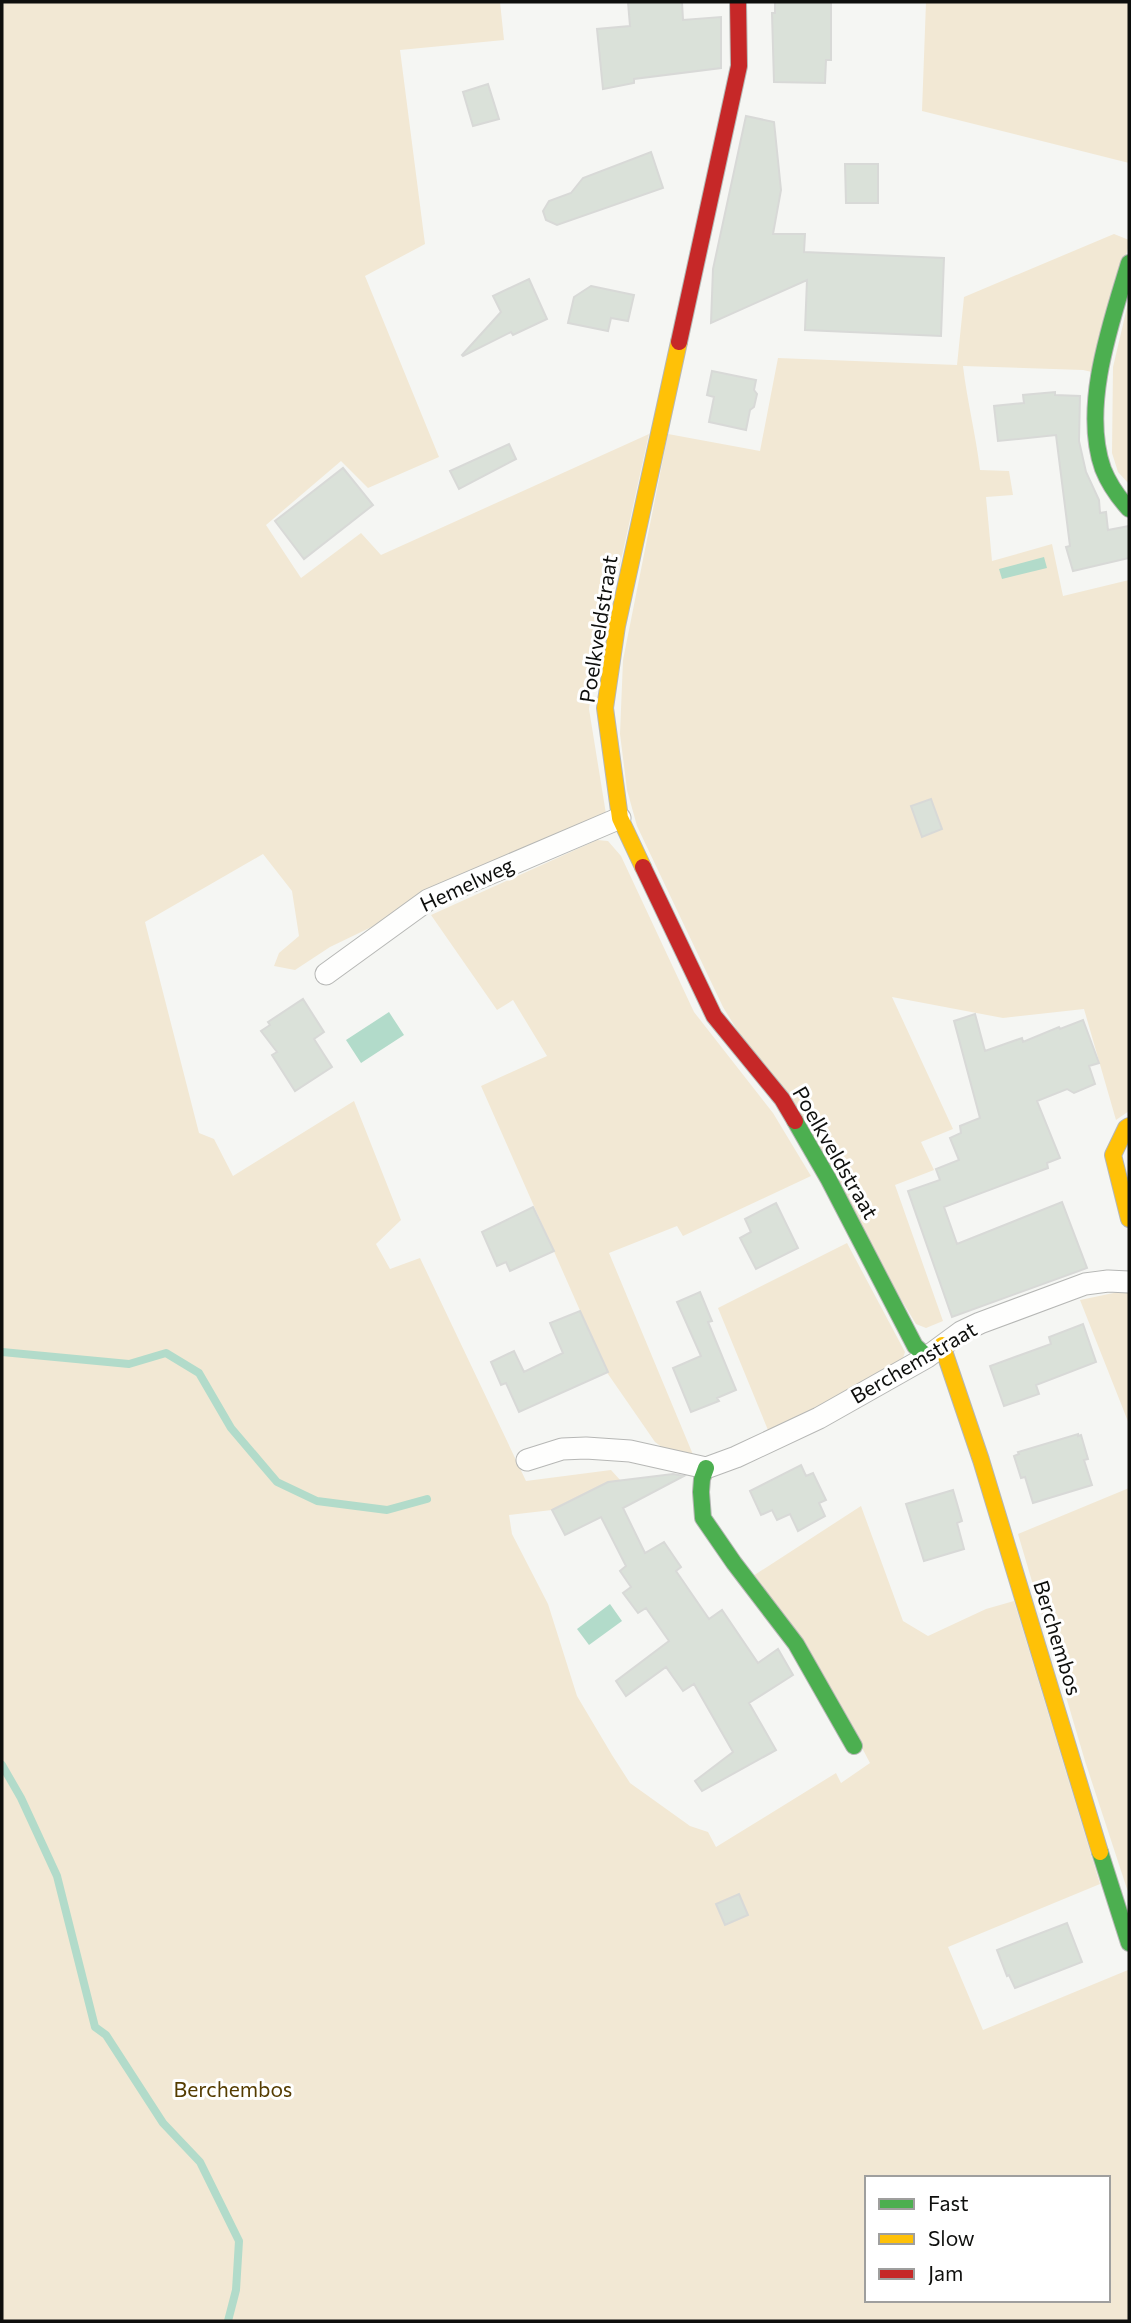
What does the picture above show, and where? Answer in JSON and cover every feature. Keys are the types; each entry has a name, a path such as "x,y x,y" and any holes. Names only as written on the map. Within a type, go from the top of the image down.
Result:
{"street":[{"name":"Poelkveldstraat","path":"738,2 739,66 617,626 607,694 605,708 620,818 715,1016 782,1099 829,1180 915,1346 934,1351"},
{"path":"1129,262 1097,389 1099,452 1114,493 1129,509"},
{"name":"Hemelweg","path":"326,974 428,900 620,818"},
{"path":"1129,1126 1113,1156 1129,1219"},
{"name":"Berchemstraat","path":"706,1468 819,1418 980,1323 1073,1288 1108,1281 1129,1282"},
{"name":"Berchembos","path":"934,1351 981,1460 1129,1943"},
{"path":"527,1460 562,1449 586,1448 630,1451 706,1468 701,1492 703,1518 803,1654 854,1746"}],"green space":[{"path":"2,2 500,2 504,40 400,50 425,244 365,276 439,457 368,488 341,461 266,525 301,578 361,533 381,555 649,434 597,652 589,709 606,814 330,947 295,970 274,966 279,953 299,936 292,891 263,854 145,922 199,1133 214,1139 233,1176 354,1101 401,1220 376,1244 390,1269 420,1258 526,1481 611,1470 621,1481 604,1484 552,1510 509,1515 512,1534 548,1604 577,1696 630,1783 690,1826 708,1832 716,1847 836,1773 841,1783 870,1763 832,1691 753,1576 861,1506 903,1621 928,1636 986,1609 1014,1601 1100,1884 948,1947 983,2030 1128,1970 1129,2321 2,2321"},
{"path":"926,2 1129,2 1129,163 922,111"},
{"path":"1114,234 1129,240 1129,245 1092,372 963,366 980,470 1009,471 1013,495 986,497 992,561 1052,544 1063,596 1129,580 1129,1111 1116,1120 1084,1009 1003,1018 892,997 953,1129 921,1142 934,1170 895,1185 943,1321 926,1328 916,1324 723,1007 637,826 627,790 620,734 623,660 668,434 760,451 778,358 957,365 964,297"},
{"path":"1129,299 1129,484 1118,472 1112,453 1113,367"},
{"path":"597,840 608,841 621,856 694,1012 773,1113 811,1176 683,1236 677,1226 609,1253 694,1457 666,1450 655,1442 608,1374 481,1086 547,1056 513,1000 497,1010 431,915"},
{"path":"847,1243 905,1352 901,1364 770,1435 718,1308"},
{"path":"1123,1291 1129,1293 1129,1424 1080,1300"},
{"path":"1129,1488 1129,1895 1085,1761 1018,1534"}],"shaded area":[{"path":"1044,557 1047,568 1002,579 999,569"},
{"path":"389,1012 404,1035 361,1063 346,1040"},
{"path":"610,1604 622,1621 589,1645 577,1629"}],"building":[{"path":"628,2 682,2 683,20 721,17 721,68 634,79 634,83 603,89 597,29 630,26"},
{"path":"775,2 831,2 831,60 826,60 825,83 774,82 772,13 775,13"},
{"path":"488,84 499,119 473,126 463,92"},
{"path":"746,116 774,122 781,190 773,234 805,234 804,252 944,258 941,336 805,330 807,280 711,323 713,269"},
{"path":"651,152 663,188 557,225 546,220 543,211 549,201 571,193 583,178"},
{"path":"845,164 878,164 878,203 846,203"},
{"path":"529,279 547,319 513,335 511,332 463,356 501,312 493,296"},
{"path":"591,286 634,295 628,321 611,318 608,331 568,323 574,297"},
{"path":"712,371 756,380 754,390 757,394 746,430 709,422 714,397 707,395"},
{"path":"1055,392 1055,395 1080,396 1079,441 1086,472 1099,500 1100,513 1106,512 1108,530 1129,526 1129,558 1073,571 1066,547 1070,546 1056,435 998,441 994,406 1024,403 1023,395"},
{"path":"509,444 516,459 459,489 450,471"},
{"path":"343,468 373,505 304,559 275,521"},
{"path":"931,799 942,829 922,837 911,806"},
{"path":"303,999 324,1032 314,1039 332,1067 295,1091 272,1055 277,1052 261,1031 270,1025 268,1022"},
{"path":"975,1014 985,1051 1022,1038 1023,1042 1083,1020 1099,1063 1089,1066 1095,1084 1074,1093 1067,1089 1037,1101 1060,1158 1047,1163 1048,1168 944,1207 957,1244 1062,1202 1087,1268 952,1317 908,1191 940,1180 936,1169 959,1160 950,1138 961,1133 960,1126 980,1118 954,1021"},
{"path":"776,1203 798,1248 756,1269 740,1238 751,1232 745,1219"},
{"path":"533,1207 554,1251 510,1271 506,1262 497,1266 482,1232"},
{"path":"700,1292 712,1321 708,1322 736,1390 717,1398 719,1401 691,1412 673,1368 701,1356 677,1302"},
{"path":"580,1311 608,1372 519,1412 506,1383 501,1385 491,1362 514,1351 524,1372 563,1353 550,1323"},
{"path":"1083,1324 1096,1362 1036,1385 1039,1394 1004,1406 990,1366 1051,1344 1049,1337"},
{"path":"1081,1435 1088,1459 1084,1460 1092,1485 1033,1503 1025,1477 1021,1478 1014,1456 1019,1454 1018,1452"},
{"path":"801,1465 806,1476 813,1473 826,1500 819,1503 825,1516 798,1531 790,1514 777,1520 772,1510 761,1515 750,1491"},
{"path":"673,1474 684,1476 623,1508 645,1553 664,1542 681,1567 676,1571 709,1619 722,1610 758,1663 778,1649 793,1675 749,1703 776,1750 702,1791 695,1781 733,1752 694,1684 683,1691 666,1667 626,1696 616,1681 669,1641 646,1608 638,1613 623,1593 631,1587 620,1571 626,1566 601,1517 565,1535 552,1510 608,1482"},
{"path":"953,1490 962,1521 957,1523 964,1549 924,1561 906,1504"},
{"path":"739,1894 748,1915 725,1925 716,1904"},
{"path":"1067,1923 1082,1962 1015,1988 997,1950"}],"waterway":[{"path":"2,1352 129,1364 166,1353 199,1373 231,1428 277,1482 317,1501 387,1510 427,1499"},
{"path":"2,1765 21,1798 57,1876 95,2027 106,2035 163,2123 200,2162 239,2241 236,2290 228,2321"}],"traffic: fast":[{"path":"1129,263 1101,365 1095,419 1097,445 1103,469 1114,490 1129,509"},
{"path":"795,1121 829,1180 915,1346 927,1357"},
{"path":"706,1468 701,1492 703,1518 796,1644 854,1746"},
{"path":"1100,1852 1129,1943"}],"traffic: slow":[{"path":"643,867 620,818 605,708 617,626 679,342"},
{"path":"1129,1126 1113,1155 1129,1219"},
{"path":"942,1345 981,1460 1100,1852"}],"traffic: jam":[{"path":"679,342 739,66 738,2"},
{"path":"643,867 714,1016 782,1099 795,1121"}]}
